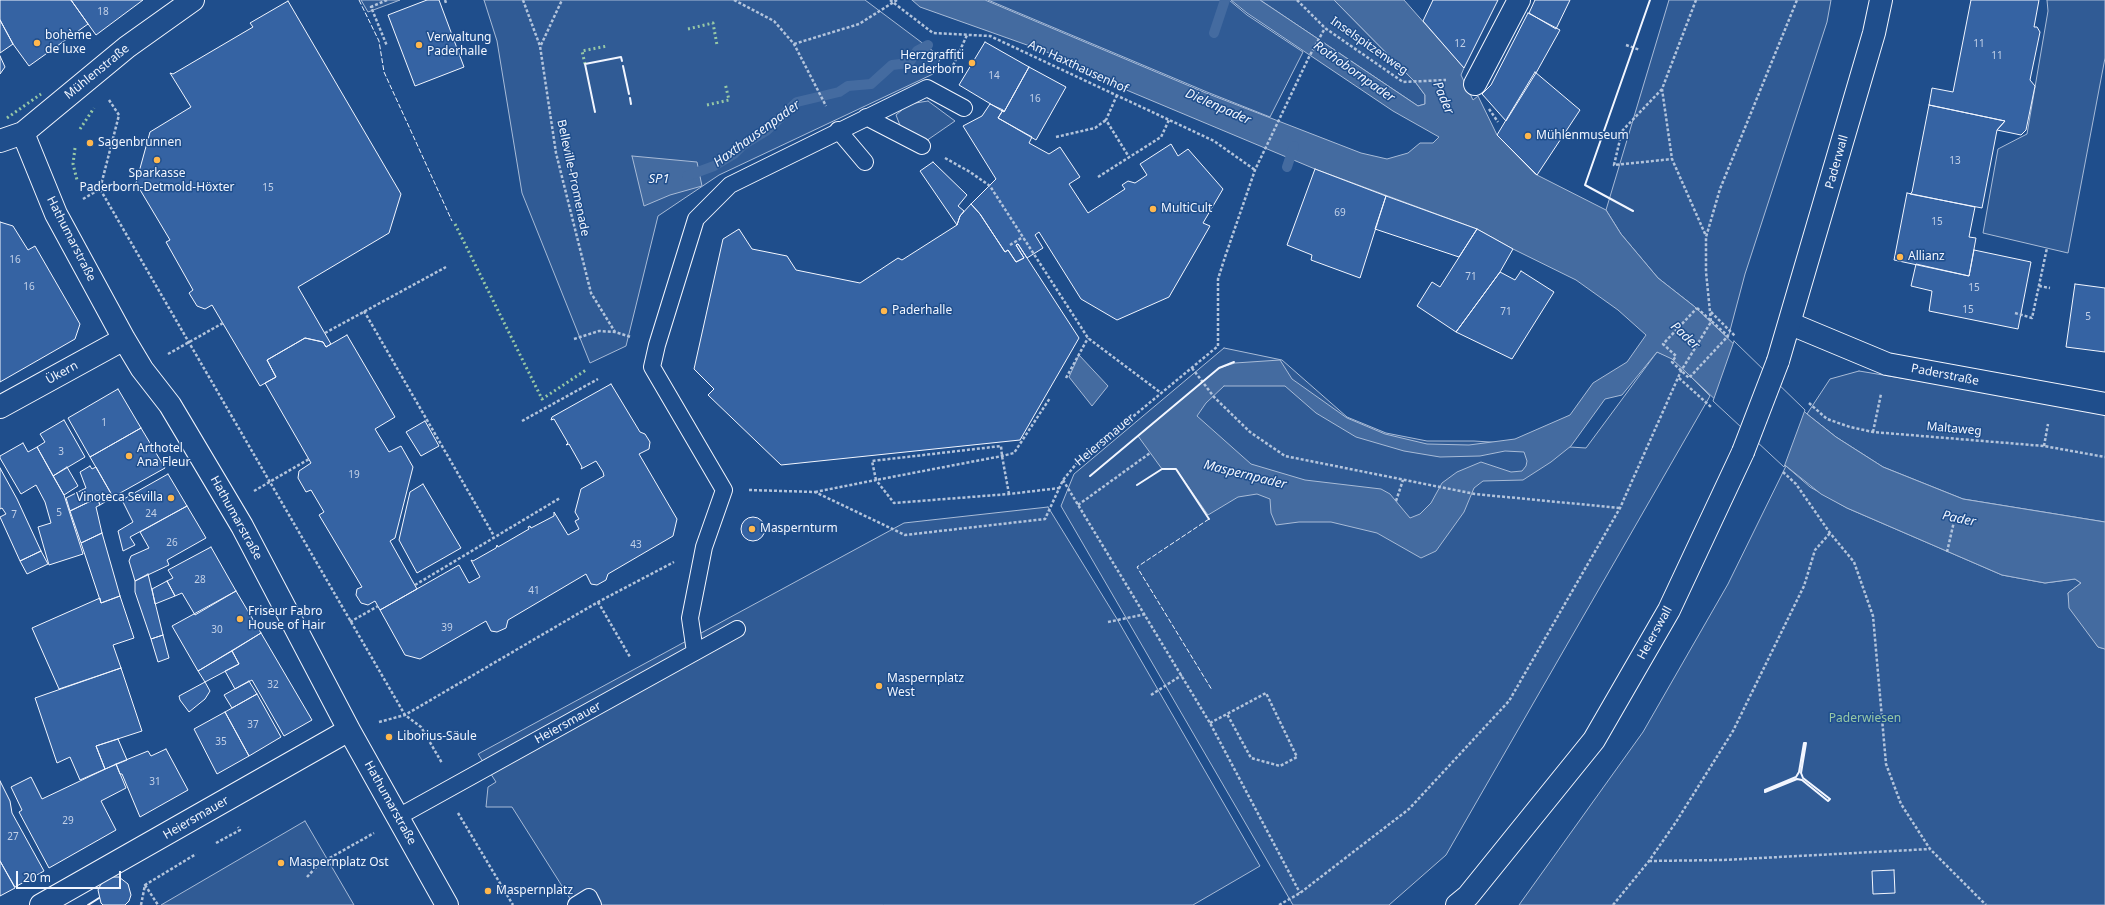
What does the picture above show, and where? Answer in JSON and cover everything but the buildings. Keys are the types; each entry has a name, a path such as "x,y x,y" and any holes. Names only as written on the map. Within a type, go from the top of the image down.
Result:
{"street":[{"name":"Mühlenstraße","path":"0,141 23,133 127,47 193,0"},
{"path":"1475,84 1518,0"},
{"name":"Paderwall","path":"1791,324 1874,33 1881,0"},
{"name":"Hathumarstraße","path":"23,133 56,214 124,339 142,370 170,405 242,526 349,730 447,905"},
{"name":"Heierswall","path":"1457,905 1468,896 1594,740 1669,610 1743,452 1791,324"},
{"name":"Paderstraße","path":"1791,324 1887,364 2105,404"},
{"name":"Ükern","path":"0,407 124,339"},
{"name":"Heiersmauer","path":"41,905 349,730"}],"lane":[{"path":"695,652 690,618 704,547 724,490 652,367 657,345 696,219 730,185 838,130 927,88 964,108"},
{"path":"866,117 922,146"},
{"path":"838,130 864,162"},
{"name":"Heiersmauer","path":"398,818 737,629"},
{"path":"576,905 589,898 593,905"}],"path":[{"path":"387,0 371,7 387,46"},
{"name":"Belleville-Promenade","path":"523,0 540,46 556,153 591,293 615,332 599,331 574,339"},
{"path":"540,46 562,0"},
{"path":"734,0 774,21 794,44 824,102"},
{"path":"794,44 859,24 891,1 897,0"},
{"name":"Inselspitzenweg","path":"1297,0 1326,28 1403,82 1415,83"},
{"path":"1672,158 1614,166 1622,131 1662,89 1696,0"},
{"path":"1279,905 1300,893 1409,809 1509,701 1620,508 1681,371 1711,322 1706,272 1706,237 1720,189 1797,0"},
{"name":"Am Haxthausenhof","path":"891,1 934,33 990,36 1214,141 1255,170"},
{"path":"1255,170 1309,57 1326,28"},
{"path":"948,76 967,35"},
{"path":"1626,45 1640,50"},
{"path":"93,74 119,115 100,190 350,622 406,715 421,727 447,772 444,791 514,905"},
{"path":"1662,89 1672,158 1706,237"},
{"path":"1056,137 1095,128 1106,120 1117,95"},
{"path":"1106,120 1129,157"},
{"path":"1098,177 1161,136 1169,120"},
{"path":"944,158 970,172 990,186 1088,338 1161,393"},
{"name":"Heiersmauer","path":"815,492 905,536 1045,519 1061,488 1063,480 1077,463 1218,346 1218,279 1255,170"},
{"path":"1010,245 1022,237"},
{"path":"2014,313 2032,318 2047,248"},
{"path":"325,333 446,267"},
{"path":"2039,286 2050,288"},
{"path":"1698,308 1711,322 1728,336 1689,378 1672,362 1676,356 1663,344 1698,308"},
{"path":"364,312 494,536"},
{"path":"1711,312 1735,336"},
{"path":"142,370 223,323"},
{"path":"1066,378 1088,338"},
{"path":"1873,432 1887,364"},
{"path":"1192,368 1214,397 1250,432 1285,456 1475,494 1620,508"},
{"path":"1679,378 1711,407"},
{"path":"522,420 598,379"},
{"path":"724,490 815,492 1014,453 1050,398"},
{"name":"Maltaweg","path":"1809,403 1827,420 1873,432 2044,446 2105,457"},
{"path":"1009,494 1001,446 872,460 876,480 894,503 1009,494 1061,488"},
{"path":"1078,505 1150,453"},
{"path":"270,482 309,459"},
{"path":"1782,472 1796,484 1830,532 1854,562 1873,616 1886,764 1901,804 1930,849 1986,905"},
{"path":"1063,480 1146,614 1210,723 1300,893"},
{"path":"1396,501 1403,480"},
{"path":"415,585 494,536 560,498"},
{"path":"1946,552 1955,518"},
{"path":"1613,905 1649,861 1676,822 1733,731 1804,586 1815,550 1830,532"},
{"path":"349,730 406,715 598,602 704,547"},
{"path":"598,602 644,681"},
{"path":"350,622 378,606"},
{"path":"1108,622 1146,614"},
{"path":"1151,695 1182,675"},
{"path":"1210,723 1266,693 1298,757 1280,766 1251,758 1227,714"},
{"path":"307,877 320,864 398,818"},
{"path":"1649,861 1723,860 1930,849"},
{"path":"141,905 145,884"}],"shaded area":[{"path":"361,0 400,0 368,12"},
{"path":"484,0 865,0 941,57 933,74 719,175 658,216 626,346 590,363 522,193 497,41"},
{"path":"988,0 1229,0 1247,15 1303,52 1270,117"},
{"path":"1260,0 1334,0 1416,83 1425,95 1425,104 1418,106"},
{"path":"1669,0 1831,0 1827,22 1745,274 1728,338 1695,307 1658,278 1621,234 1606,210"},
{"path":"2047,0 2105,0 2105,58 2068,253 1983,233 1998,149 2027,134 2048,11"},
{"path":"928,101 955,121 926,141 901,128 896,115 909,104"},
{"path":"1224,348 1282,360 1347,417 1386,433 1427,441 1474,441 1586,448 1657,352 1672,358 1710,396 1446,855 1389,905 1293,905 1061,506 1074,474"},
{"path":"1859,371 2105,412 2105,522 1963,499 1883,467 1836,437 1807,414 1830,379"},
{"name":"Paderwiesen","path":"1786,466 1810,487 1847,508 2002,575 2045,583 2075,579 2081,583 2068,593 2069,599 2098,647 2105,649 2105,905 1519,905 1643,732 1728,584"},
{"name":"Maspernplatz West","path":"1048,507 1117,619 1260,866 1193,905 574,905 512,807 486,807 488,787 496,782 478,754 904,523"},
{"name":"Maspernplatz Ost","path":"305,821 354,905 161,905"}],"water":[{"path":"912,0 985,0 1206,93 1361,153 1387,159 1408,153 1420,143 1433,143 1439,137 1393,111 1247,13 1231,0 1260,0 1418,106 1425,104 1425,95 1416,83 1334,0 1404,0 1464,68 1461,75 1473,100 1478,96 1497,135 1535,174 1606,210 1621,234 1658,278 1695,307 1807,414 1836,437 1883,467 1963,499 2105,522 2105,649 2098,647 2069,608 2068,593 2081,583 2075,579 2045,583 2002,575 1847,508 1821,494 1786,466 1672,359 1657,352 1622,395 1605,399 1571,446 1551,462 1523,480 1483,481 1474,488 1464,512 1436,551 1421,558 1377,533 1331,522 1299,522 1276,525 1271,513 1270,499 1257,494 1238,497 1208,515 1176,469 1162,469 1138,436 1219,368 1235,363 1280,360 1292,379 1347,418 1385,434 1427,444 1469,445 1515,439 1570,415 1593,383 1627,362 1646,335 1618,310 1576,280 1513,249 1477,229 1315,169 1124,89 1058,56 920,7","holes":["1224,386 1285,386 1316,413 1356,437 1404,451 1440,457 1480,456 1505,451 1524,452 1527,461 1526,466 1522,471 1511,472 1481,462 1457,472 1442,483 1431,503 1420,514 1410,518 1390,494 1381,489 1305,480 1251,464 1197,416 1206,403"]},
{"name":"SP1","path":"632,156 697,162 702,186 670,195 644,206"},
{"path":"1079,355 1108,386 1092,406 1069,377"}],"pier":[{"path":"1734,341 1805,410 1784,467 1713,401"}],"waterway":[{"path":"1214,33 1225,0"},
{"name":"Haxthausenpader","path":"687,176 714,166 734,154 743,145 766,131 797,102 839,92 848,86 871,84 892,65 909,63 917,51 928,45"},
{"path":"1287,167 1294,146"}],"hedge":[{"path":"688,29 713,23 717,45"},
{"path":"585,64 582,51 607,46"},
{"path":"707,105 729,100 725,83"},
{"path":"7,118 41,94"},
{"path":"80,129 94,108"},
{"path":"75,148 73,164 77,180"},
{"path":"455,224 542,399 586,370"}],"fence":[{"path":"359,0 379,41 384,72 452,221"},
{"path":"1209,519 1137,567 1212,690"}],"wall":[{"path":"1633,211 1585,185 1650,0"},
{"path":"595,112 585,64 621,57 622,61"},
{"path":"623,66 629,94"},
{"path":"630,98 631,104"},
{"path":"1090,476 1219,368 1234,362"},
{"path":"1137,485 1162,469 1176,469 1209,519"},
{"path":"1804,743 1806,743 1801,773 1803,778 1830,799 1828,801 1802,780 1797,779 1765,792 1765,790 1796,777 1799,772 1804,743"},
{"path":"88,905 99,898"}],"place":[{"name":"bohème de luxe","path":"37,43"},
{"name":"Verwaltung Paderhalle","path":"419,45"},
{"name":"Herzgraffiti Paderborn","path":"972,63"},
{"name":"Mühlenmuseum","path":"1528,136"},
{"name":"Sagenbrunnen","path":"90,143"},
{"name":"Sparkasse Paderborn-Detmold-Höxter","path":"157,160"},
{"name":"MultiCult","path":"1153,209"},
{"name":"Allianz","path":"1900,257"},
{"name":"Paderhalle","path":"884,311"},
{"name":"Arthotel Ana Fleur","path":"129,456"},
{"name":"Vinoteca Sevilla","path":"171,498"},
{"name":"Maspernturm","path":"752,529"},
{"name":"Friseur Fabro House of Hair","path":"240,619"},
{"name":"Maspernplatz West","path":"879,686"},
{"name":"Liborius-Säule","path":"389,737"},
{"name":"Maspernplatz Ost","path":"281,863"},
{"name":"Maspernplatz","path":"488,891"}],"water label":[{"name":"Rothobornpader","path":"1354,72"},
{"name":"Pader","path":"1443,98"},
{"name":"Dielenpader","path":"1218,107"},
{"name":"Pader","path":"1685,336"},
{"name":"Maspernpader","path":"1245,475"},
{"name":"Pader","path":"1959,519"}]}
